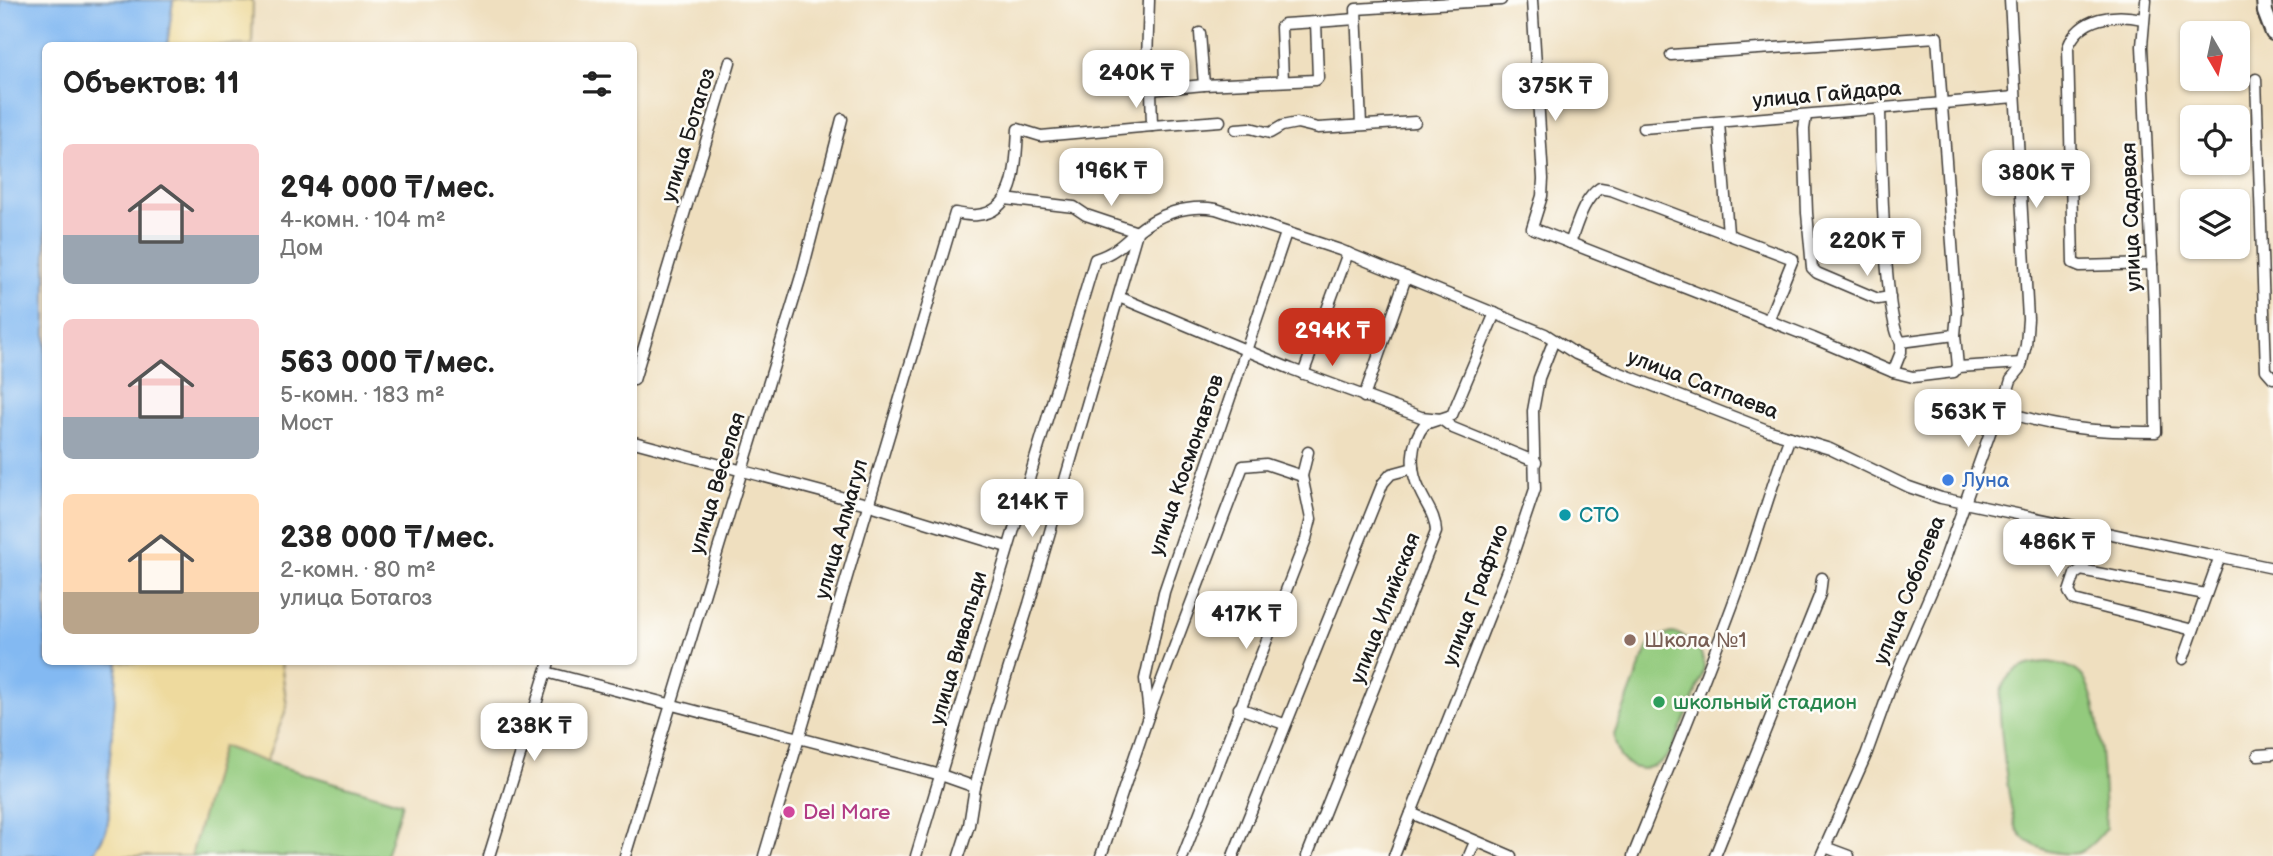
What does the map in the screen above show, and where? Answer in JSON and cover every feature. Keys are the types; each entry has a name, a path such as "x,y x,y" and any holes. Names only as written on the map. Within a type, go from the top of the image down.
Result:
{"main road":[{"path":"2264,0 2265,12 2273,33"}],"street":[{"path":"1149,0 1147,61 1152,126"},
{"path":"1362,125 1356,9 1501,0"},
{"path":"1532,0 1543,180 1542,196 1532,228 1893,372 1913,377 1954,372 1958,367 1955,335 1957,312 1937,37 1671,55"},
{"path":"1999,413 2011,380 2022,363 2028,319 2010,0"},
{"name":"улица Садовая","path":"1999,413 2077,430 2156,432 2142,46 2146,0"},
{"path":"2143,19 2127,15 2108,16 2093,21 2073,35 2068,47 2073,263 2080,266 2152,264"},
{"path":"1283,81 1284,24 1356,19"},
{"path":"1151,90 1316,80 1315,22"},
{"path":"1200,33 1203,85"},
{"name":"улица Ботагоз","path":"637,370 730,62"},
{"path":"2256,79 2266,370 2273,378"},
{"name":"улица Гайдара","path":"1643,128 2015,97"},
{"path":"1880,109 1890,297 1895,330 1901,342 1901,352 1893,372"},
{"path":"1806,116 1806,190 1812,268 1817,273 1878,299 1890,297"},
{"name":"улица Веселая","path":"625,856 802,273 842,119"},
{"path":"1005,199 1010,193 1016,163 1018,129 1041,136 1220,121"},
{"path":"1236,129 1250,128 1270,134 1282,126 1297,123 1318,128 1415,122"},
{"path":"1719,123 1728,233"},
{"path":"1570,243 1584,208 1600,188 1728,233 1793,259 1768,321"},
{"path":"959,856 969,825 975,787 994,715 1137,232 1086,215 1074,207 1005,199"},
{"name":"улица Алмагул","path":"764,856 955,213 976,216 992,212 1005,199"},
{"name":"улица Сатпаева","path":"1137,232 1157,217 1198,206 1216,209 1348,253 1495,313 1610,369 1830,449 1909,487 1965,504 2273,568"},
{"name":"улица Вивальди","path":"916,856 1095,259 1114,253 1137,232"},
{"name":"улица Космонавтов","path":"1149,715 1145,679 1164,592 1286,233"},
{"path":"1303,373 1348,253"},
{"path":"1364,397 1406,277"},
{"path":"1119,297 1364,397 1421,417 1441,419 1453,428 1535,462"},
{"name":"улица Илийская","path":"1307,856 1436,532 1434,518 1419,490 1413,468 1414,447 1425,424 1452,415 1495,313"},
{"path":"1901,342 1955,335"},
{"name":"улица Графтио","path":"1394,856 1510,563 1535,489 1533,411 1539,378 1554,340"},
{"path":"1958,367 2022,363"},
{"name":"улица Соболева","path":"1823,851 1866,755 1892,683 1942,567 1999,413"},
{"path":"1633,856 1721,636 1790,436"},
{"path":"637,443 867,504 1007,547"},
{"path":"1183,856 1306,539 1311,512 1302,476 1308,452"},
{"name":"улица Космонавтов","path":"1101,856 1149,715 1242,466 1266,464 1302,476"},
{"path":"1233,856 1382,483 1391,474 1413,468"},
{"path":"2183,659 2220,556"},
{"path":"2193,630 2074,600 2069,592 2075,574 2081,570 2205,594"},
{"path":"1715,856 1820,594 1822,578"},
{"path":"489,856 547,667 672,704 941,775 975,787"},
{"path":"1240,708 1284,724"},
{"path":"2258,755 2273,754"},
{"path":"1410,813 1511,856"},
{"path":"1469,856 1475,842"},
{"path":"1823,851 1849,856"}],"green space":[{"name":"школьный стадион","path":"1672,633 1689,640 1698,649 1703,660 1703,674 1672,750 1664,760 1654,766 1643,769 1632,767 1620,757 1614,735 1647,648 1658,638"},
{"path":"2048,662 2079,673 2090,690 2095,707 2106,828 2090,846 2078,853 2044,849 2022,836 2014,820 2008,785 2001,722 2002,688 2010,675 2019,668"},
{"path":"222,746 402,803 386,856 191,856"}],"sand":[{"path":"173,0 253,0 252,42 168,42"},
{"path":"118,665 281,665 287,707 266,762 222,746 191,856 90,856 105,834 109,818 107,791"}],"water":[{"path":"0,0 173,0 167,42 42,42 42,665 118,665 107,791 109,818 101,841 90,856 0,856"}],"place":[{"name":"Луна","path":"1948,480"},
{"name":"СТО","path":"1565,515"},
{"name":"Школа №1","path":"1630,640"},
{"name":"школьный стадион","path":"1659,702"},
{"name":"Del Mare","path":"789,812"}]}
